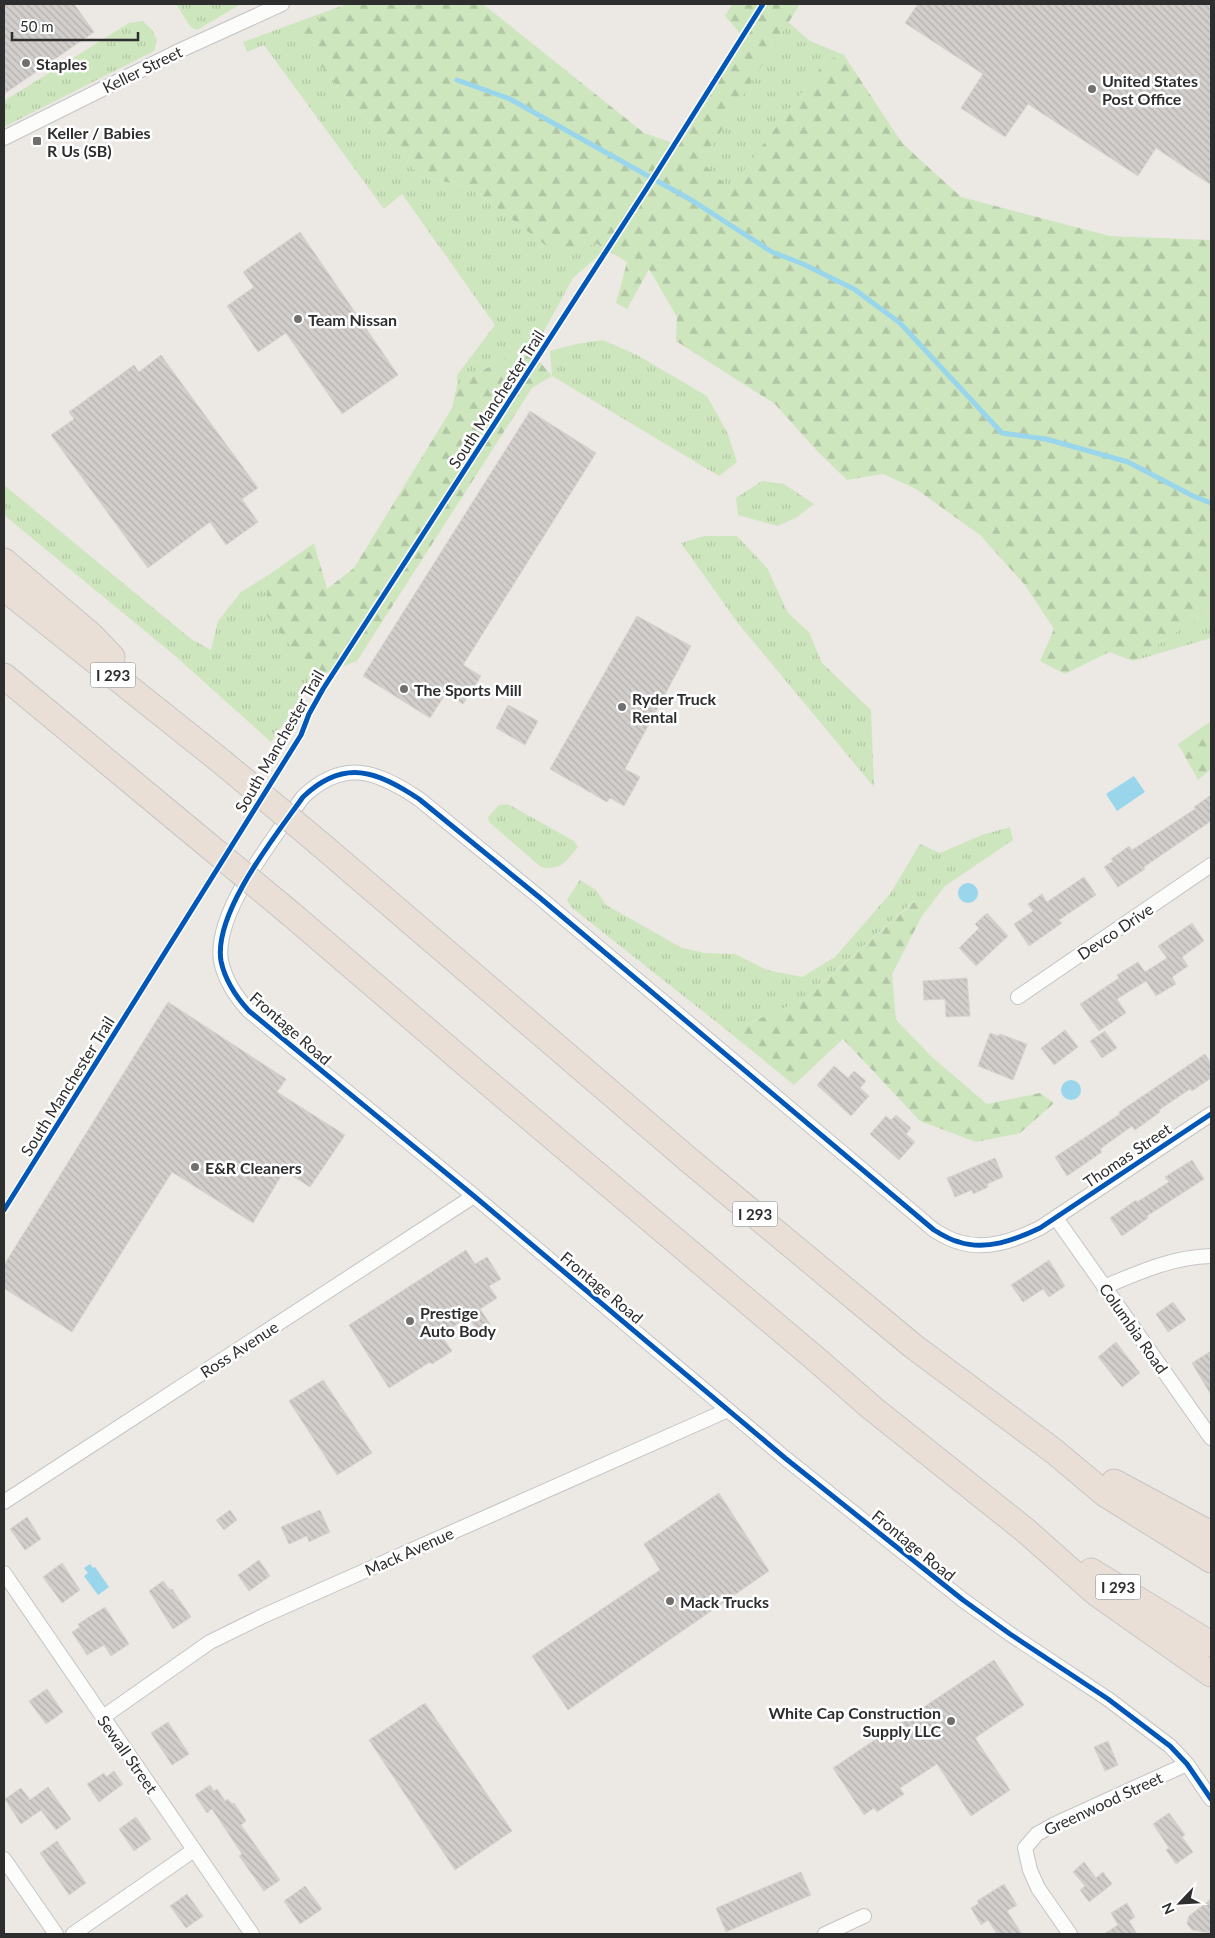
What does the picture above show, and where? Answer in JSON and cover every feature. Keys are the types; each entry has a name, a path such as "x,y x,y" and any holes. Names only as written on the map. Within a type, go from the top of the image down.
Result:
{"highway":[{"path":"4,561 92,636 179,728"},
{"name":"I 293","path":"4,588 222,762 690,1161 906,1339 1055,1452 1105,1494 1211,1560"},
{"name":"I 293","path":"4,676 291,914 872,1408 1025,1530 1211,1644"},
{"path":"1055,1452 1211,1534"},
{"path":"1025,1530 1096,1594 1211,1674"}],"street":[{"name":"Keller Street","path":"4,138 181,50 282,4"},
{"name":"Frontage Road","path":"1056,1218 1025,1235 991,1244 960,1243 934,1230 419,799 402,787 373,774 355,772 336,774 312,788 303,797 254,867 222,935 222,962 239,1000 249,1011 474,1196 785,1458 963,1600 1010,1634 1108,1699 1170,1746 1187,1764 1211,1799"},
{"name":"Devco Drive","path":"1018,997 1211,865"},
{"name":"Thomas Street","path":"1056,1218 1211,1114"},
{"name":"Ross Avenue","path":"4,1502 474,1196"},
{"name":"Columbia Road","path":"1056,1218 1211,1438"},
{"path":"1104,1286 1161,1264 1200,1256 1211,1256"},
{"name":"Mack Avenue","path":"103,1717 210,1642 263,1616 728,1410"},
{"name":"Sewall Street","path":"4,1573 252,1934"},
{"name":"Greenwood Street","path":"1070,1934 1038,1888 1030,1870 1025,1848 1036,1834 1055,1824 1187,1764"},
{"path":"72,1934 194,1850"},
{"path":"4,1859 56,1934"},
{"path":"832,1933 864,1916"}],"green space":[{"path":"176,4 241,4 197,30 190,26"},
{"path":"349,4 295,31 349,101 422,177 470,187 544,244 595,243 605,250 573,278 532,353 526,346 457,385 457,375 495,325 402,194 384,209 264,45 247,52 243,42"},
{"path":"349,4 483,4 644,133 679,145 745,39 725,16 732,4 800,4 702,162 730,189 826,60 844,55 902,143 961,197 1110,236 1211,240 1211,609 1133,661 1109,652 1065,674 1040,661 1054,629 1025,585 980,535 916,489 883,474 847,480 818,452 775,404 676,341 677,317 649,269 627,309 616,303 627,262 595,243 566,258 544,244 470,187 422,177 349,101 294,31"},
{"path":"143,21 152,30 157,40 154,51 4,127 4,101 129,23"},
{"path":"788,22 810,41 844,55 826,60 731,190 702,162"},
{"path":"603,340 637,355 707,396 728,434 737,462 719,476 552,376 550,351 576,344"},
{"path":"526,346 552,376 532,388 357,661 315,677 264,612 270,574 314,543 327,589 354,568 452,408 457,385"},
{"path":"762,481 784,484 814,504 796,518 777,526 738,515 736,498"},
{"path":"4,485 191,639 211,650 218,621 241,592 270,574 265,612 315,677 271,742 173,654 4,515"},
{"path":"704,536 737,536 767,568 788,613 809,632 822,663 871,710 874,787 737,622 681,543"},
{"path":"1211,609 1211,638 1133,661"},
{"path":"1211,721 1211,769 1198,780 1178,744"},
{"path":"508,804 574,841 578,847 563,864 554,868 541,867 489,822 488,817 499,805"},
{"path":"1010,827 1013,840 945,886 922,916 915,900 803,1000 729,1032 571,907 567,900 580,880 596,890 606,905 682,948 705,953 735,954 767,970 802,977 835,957 890,894 920,844 940,853 982,835"},
{"path":"916,900 922,916 892,974 896,1020 933,1058 987,1104 1040,1093 1054,1103 1020,1133 976,1142 920,1121 843,1039 794,1085 729,1032 803,1000"}],"water":[{"path":"1134,776 1145,792 1117,811 1106,794"},
{"path":"964,883 972,883 978,889 978,897 972,903 964,903 958,897 958,889"},
{"path":"1067,1080 1075,1080 1081,1086 1081,1094 1075,1100 1067,1100 1061,1094 1061,1086"},
{"path":"90,1564 93,1568 95,1567 109,1587 98,1595 84,1576 88,1573 84,1568"}],"building":[{"name":"Staples","path":"4,4 74,4 94,32 4,94"},
{"name":"United States Post Office","path":"918,4 1211,4 1211,185 1156,148 1138,176 1028,104 1005,137 961,108 983,74 905,23"},
{"name":"Team Nissan","path":"300,232 398,375 342,414 286,333 258,352 227,306 254,287 243,272"},
{"path":"161,355 258,488 242,499 258,522 226,545 210,522 148,568 51,435 74,419 69,412 134,365 139,372"},
{"path":"530,411 596,453 463,665 481,676 463,704 446,693 430,718 363,676"},
{"name":"Ryder Truck Rental","path":"637,616 691,646 625,769 640,777 624,806 610,798 607,802 550,769"},
{"path":"508,705 538,721 525,745 496,728"},
{"path":"1211,795 1211,821 1118,887 1104,867 1113,861 1111,859 1129,846 1132,850 1195,809 1194,807"},
{"path":"1084,877 1096,895 1059,920 1062,923 1029,946 1014,924 1033,911 1028,904 1042,894 1047,902"},
{"path":"987,913 1008,936 976,966 959,948 979,928 975,924"},
{"path":"1192,923 1204,941 1182,957 1188,966 1172,977 1176,984 1156,996 1146,981 1117,999 1126,1013 1099,1031 1080,1004 1119,978 1117,975 1138,962 1145,972 1167,958 1158,946"},
{"path":"967,978 970,1016 946,1017 945,999 924,1000 923,981"},
{"name":"E&R Cleaners","path":"168,1002 286,1079 277,1092 345,1135 310,1187 284,1171 253,1223 172,1172 72,1332 4,1288 4,1265"},
{"path":"1065,1030 1078,1047 1054,1065 1041,1048"},
{"path":"1105,1031 1117,1048 1102,1058 1090,1041"},
{"path":"990,1033 999,1036 1000,1034 1027,1044 1013,1080 978,1066"},
{"path":"1205,1054 1211,1063 1211,1078 1192,1091 1190,1089 1159,1110 1160,1112 1135,1130 1132,1126 1100,1149 1102,1152 1067,1176 1055,1157"},
{"path":"834,1066 848,1078 854,1071 866,1081 860,1088 869,1096 851,1116 817,1085"},
{"path":"896,1115 911,1128 906,1134 915,1142 899,1160 870,1134 886,1116 891,1120"},
{"path":"995,1158 1003,1177 987,1184 988,1187 973,1194 972,1190 955,1197 947,1178"},
{"path":"1192,1160 1204,1179 1147,1216 1148,1218 1122,1236 1110,1218 1136,1200 1137,1202 1169,1182 1165,1177"},
{"name":"Prestige Auto Body","path":"466,1250 475,1264 487,1257 501,1279 489,1286 497,1298 480,1309 490,1324 478,1332 468,1317 441,1335 452,1351 432,1364 430,1362 389,1388 349,1325"},
{"path":"1049,1260 1065,1286 1049,1297 1043,1289 1023,1302 1011,1285"},
{"path":"1173,1302 1186,1320 1168,1332 1156,1314"},
{"path":"1116,1342 1140,1373 1122,1387 1098,1357"},
{"path":"1211,1351 1211,1395 1192,1363"},
{"path":"323,1380 372,1453 337,1475 289,1401"},
{"name":"Mack Trucks","path":"719,1493 769,1571 568,1710 532,1656 660,1570 644,1544"},
{"path":"230,1510 237,1520 224,1530 216,1520"},
{"path":"320,1510 330,1532 309,1542 307,1536 289,1544 281,1527"},
{"path":"27,1517 41,1539 25,1550 10,1529"},
{"path":"259,1560 270,1576 249,1591 238,1575"},
{"path":"62,1563 80,1590 62,1603 43,1577"},
{"path":"163,1581 170,1590 172,1589 191,1617 173,1629 149,1591"},
{"path":"105,1607 129,1644 111,1656 104,1645 87,1655 72,1632 80,1627 78,1624"},
{"name":"White Cap Construction Supply LLC","path":"994,1660 1024,1705 975,1738 1010,1790 971,1816 937,1764 900,1788 904,1794 877,1812 874,1808 864,1815 833,1768"},
{"path":"47,1689 63,1712 46,1724 29,1701"},
{"path":"425,1703 512,1831 455,1870 369,1740"},
{"path":"168,1722 189,1754 172,1765 151,1733"},
{"path":"1108,1741 1118,1765 1105,1771 1094,1747"},
{"path":"114,1771 123,1784 99,1802 87,1784 104,1773 106,1777"},
{"path":"210,1785 214,1791 217,1789 225,1801 228,1799 232,1804 234,1803 246,1821 241,1825 280,1880 264,1891 239,1856 242,1854 212,1809 207,1813 195,1795"},
{"path":"48,1787 71,1819 56,1830 41,1810 21,1824 5,1799 21,1788 30,1800"},
{"path":"1169,1813 1185,1835 1182,1837 1193,1852 1176,1864 1166,1850 1169,1848 1153,1824"},
{"path":"136,1817 151,1839 134,1851 119,1829"},
{"path":"57,1841 86,1883 69,1895 40,1853"},
{"path":"1084,1862 1096,1878 1103,1872 1112,1884 1089,1902 1080,1890 1085,1886 1073,1872"},
{"path":"801,1872 811,1895 726,1932 716,1908"},
{"path":"1004,1884 1017,1905 1007,1911 1022,1934 997,1934 988,1920 981,1925 971,1908 979,1903 977,1901"},
{"path":"305,1886 322,1909 300,1924 284,1901"},
{"path":"187,1894 203,1916 186,1928 170,1906"},
{"path":"1211,1899 1211,1933 1192,1930 1187,1924 1189,1916"},
{"path":"1127,1903 1135,1917 1129,1921 1137,1934 1104,1934 1118,1925 1111,1913"}],"waterway":[{"path":"457,80 510,99 693,201 772,252 803,264 854,289 900,323 1002,433 1046,439 1128,462 1193,496 1211,503"}],"cycle path":[{"name":"South Manchester Trail","path":"4,1210 301,735 309,714 323,689 647,188 763,4"},
{"path":"1211,1114 1040,1228 1021,1237 990,1245 969,1244 952,1240 934,1230 539,897 419,799 389,781 361,773 347,773 333,777 318,785 303,797 249,875 236,898 221,942 221,961 225,975 249,1011 474,1196 785,1458 963,1600 1010,1634 1108,1699 1170,1746 1187,1764 1211,1799"}],"place":[{"name":"Staples","path":"26,63"},
{"name":"United States Post Office","path":"1092,89"},
{"name":"Keller / Babies R Us (SB)","path":"37,141"},
{"name":"Team Nissan","path":"298,319"},
{"name":"The Sports Mill","path":"404,689"},
{"name":"Ryder Truck Rental","path":"622,707"},
{"name":"E&R Cleaners","path":"195,1167"},
{"name":"Prestige Auto Body","path":"410,1321"},
{"name":"Mack Trucks","path":"670,1601"},
{"name":"White Cap Construction Supply LLC","path":"951,1721"}]}
